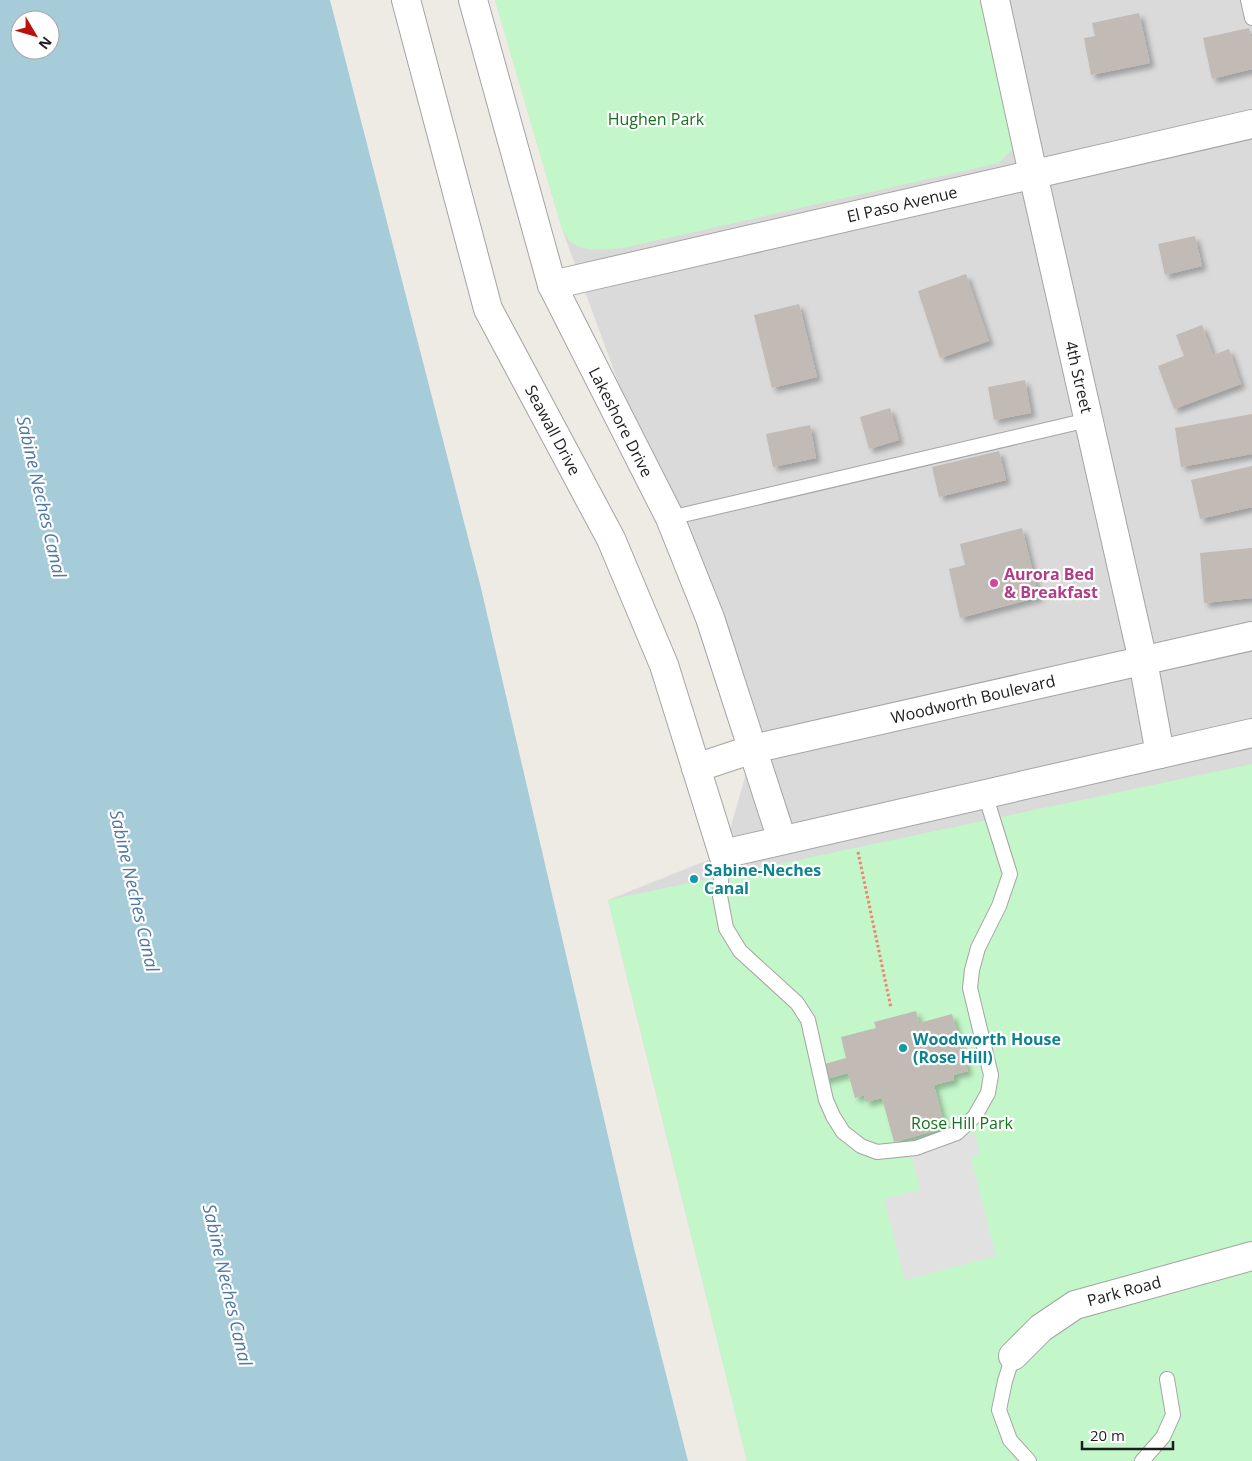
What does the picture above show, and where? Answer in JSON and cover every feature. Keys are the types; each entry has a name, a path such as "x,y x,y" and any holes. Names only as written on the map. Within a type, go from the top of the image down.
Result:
{"street":[{"name":"Seawall Drive","path":"406,0 488,309 611,539 664,665 723,854"},
{"name":"Lakeshore Drive","path":"473,0 552,285 670,518 710,618 782,840"},
{"name":"4th Street","path":"995,0 1143,661 1160,754"},
{"name":"El Paso Avenue","path":"552,285 1252,124"},
{"name":"Woodworth Boulevard","path":"696,768 753,749 1252,636"},
{"path":"723,854 1252,733"},
{"name":"Park Road","path":"1013,1356 1041,1328 1075,1305 1252,1256"}],"lane":[{"path":"1248,0 1252,18"},
{"path":"670,518 1088,420"},
{"path":"723,854 720,896 726,928 740,951 797,1003 808,1020 826,1100 843,1132 861,1146 876,1152 916,1148 957,1133 975,1116 988,1093 991,1075 970,988 972,970 978,948 999,906 1010,874 985,794"},
{"path":"1013,1356 999,1410 1010,1440 1029,1461"},
{"path":"1142,1461 1162,1438 1173,1415 1167,1379"}],"path":[{"path":"852,824 891,1008"}],"shaded area":[{"path":"495,0 1252,0 1252,1461 747,1461 608,900 723,854 753,749 562,229"},
{"path":"975,1133 980,1154 971,1157 996,1256 905,1280 884,1199 920,1190 910,1150"}],"green space":[{"name":"Hughen Park","path":"495,0 980,0 1016,127 1014,148 999,163 623,248 583,248 571,242 562,229"},
{"name":"Rose Hill Park","path":"1252,764 1252,1461 747,1461 608,900"}],"water":[{"name":"Sabine Neches Canal","path":"0,0 330,0 481,588 634,1248 688,1461 0,1461"}],"building":[{"path":"1139,13 1150,63 1091,75 1084,38 1095,36 1092,23"},
{"path":"1249,28 1252,40 1252,69 1212,79 1203,38"},
{"path":"1195,236 1202,266 1165,275 1158,244"},
{"path":"966,274 989,341 940,358 918,291"},
{"path":"799,304 817,377 772,388 754,315"},
{"path":"1202,325 1213,355 1229,349 1241,384 1174,409 1158,366 1184,356 1176,335"},
{"path":"1025,380 1031,413 994,420 988,387"},
{"path":"890,408 899,440 869,449 860,417"},
{"path":"1252,414 1252,454 1181,467 1175,428"},
{"path":"810,425 816,458 773,467 766,434"},
{"path":"999,451 1006,480 939,497 932,467"},
{"path":"1252,466 1252,507 1200,519 1191,480"},
{"name":"Aurora Bed & Breakfast","path":"1022,528 1039,597 960,618 949,569 965,565 960,544"},
{"path":"1252,548 1252,598 1204,603 1200,553"},
{"path":"916,1011 919,1023 952,1014 968,1071 953,1075 954,1080 934,1085 945,1128 894,1142 882,1098 866,1102 864,1095 855,1098 848,1073 817,1082 814,1067 846,1058 841,1037 876,1028 874,1022"}],"place":[{"name":"Aurora Bed & Breakfast","path":"994,583"},
{"name":"Sabine-Neches Canal","path":"694,879"},
{"name":"Woodworth House (Rose Hill)","path":"903,1048"}]}
